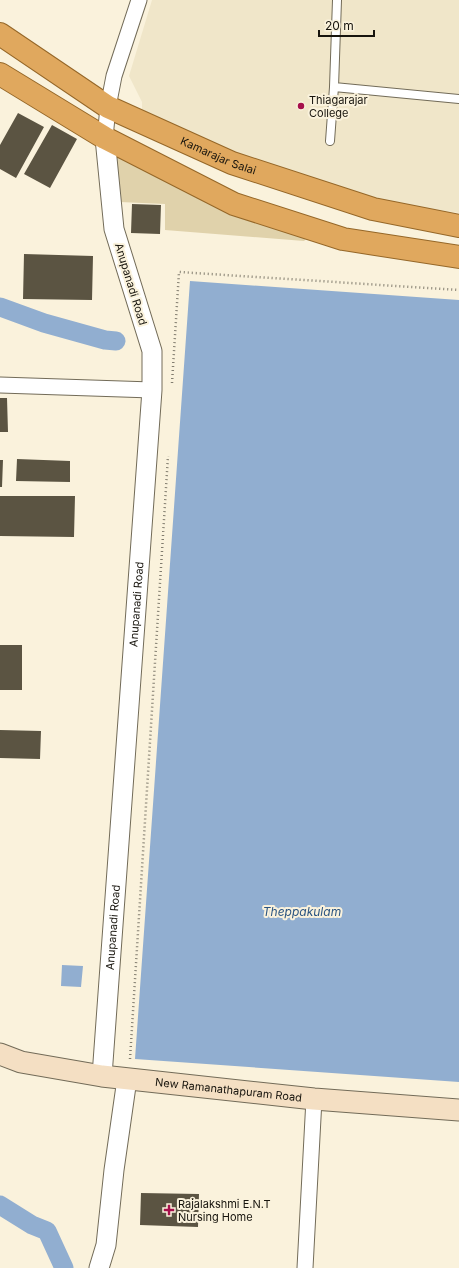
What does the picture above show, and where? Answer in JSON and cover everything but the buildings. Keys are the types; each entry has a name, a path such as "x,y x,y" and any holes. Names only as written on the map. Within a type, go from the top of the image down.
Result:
{"highway":[{"name":"Kamarajar Salai","path":"0,34 108,107 232,163 374,209 459,226"},
{"path":"0,74 105,138 234,204 343,239 459,257"}],"main road":[{"name":"New Ramanathapuram Road","path":"0,1054 21,1062 102,1076 128,1070 314,1099 459,1110"}],"street":[{"path":"105,138 108,107 114,76 138,0"},
{"name":"Anupanadi Road","path":"102,1076 152,390 152,351 114,230 105,138"},
{"path":"0,385 152,390"},
{"path":"99,1268 106,1245 114,1170 128,1070"},
{"path":"305,1268 314,1099"}],"lane":[{"path":"330,142 334,87 337,0"},
{"path":"334,87 459,99"}],"path":[{"path":"172,383 179,272 459,290"},
{"path":"128,1070 168,455"}],"shaded area":[{"name":"Thiagarajar College","path":"152,0 459,0 459,213 360,198 349,189 265,164 145,116 142,110 142,102 129,76"},
{"path":"118,152 307,238 304,241 165,230 165,204 120,202 113,157"}],"water":[{"name":"Theppakulam","path":"190,281 459,300 459,1082 135,1059"},
{"path":"62,965 83,966 81,987 61,986"}],"waterway":[{"path":"0,307 44,323 105,340 116,341"},
{"path":"0,1205 32,1225 47,1231 64,1268"}],"place":[{"name":"Thiagarajar College","path":"301,106"},
{"name":"Rajalakshmi E.N.T Nursing Home","path":"169,1210"}]}
